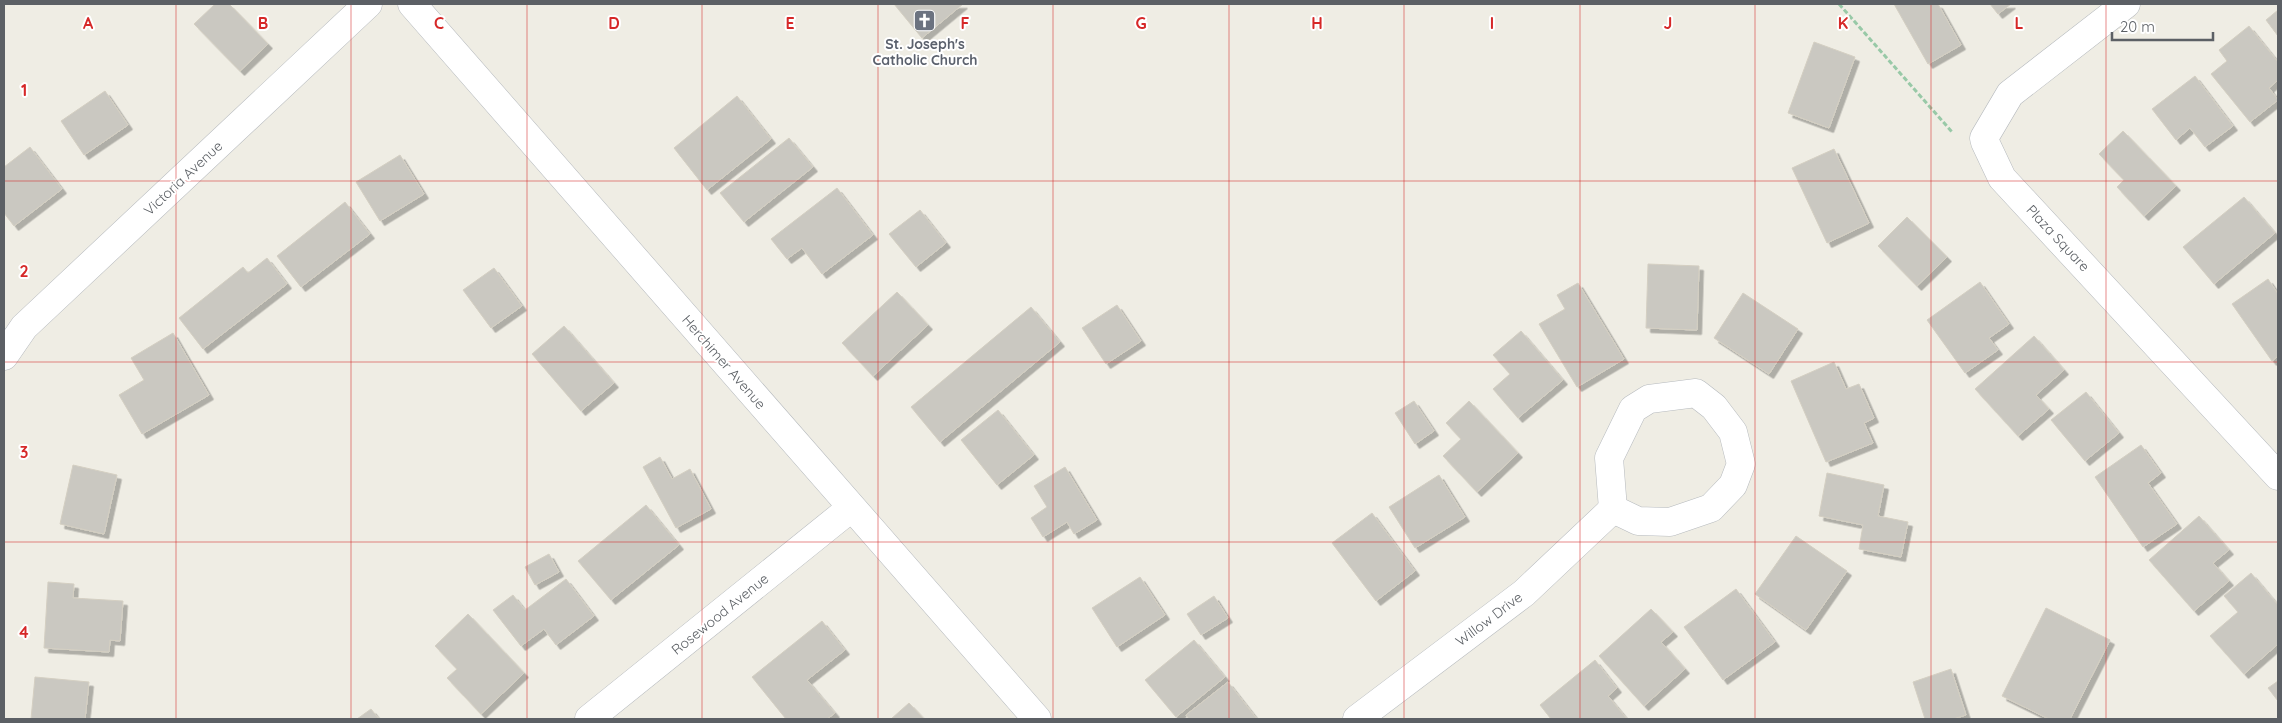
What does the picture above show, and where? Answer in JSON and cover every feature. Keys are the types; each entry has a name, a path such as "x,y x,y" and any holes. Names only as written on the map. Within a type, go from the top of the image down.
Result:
{"street":[{"name":"Victoria Avenue","path":"4,356 24,327 368,4"},
{"name":"Herchimer Avenue","path":"412,4 1037,719"},
{"path":"1985,142 1984,138 2010,94 2126,4"},
{"name":"Plaza Square","path":"1985,142 2002,178 2278,476"},
{"path":"1696,393 1714,407 1733,432 1741,464 1733,485 1711,508 1670,522 1638,521 1613,509 1609,458 1633,409 1649,399 1696,393"},
{"name":"Rosewood Avenue","path":"589,719 851,508"},
{"name":"Willow Drive","path":"1356,719 1524,593 1613,509"}],"path":[{"path":"1839,4 1954,134 1985,142"}],"building":[{"path":"215,4 229,4 268,44 240,71 194,24"},
{"name":"St. Joseph's Catholic Church","path":"894,4 963,4 922,38"},
{"path":"1894,4 1938,4 1961,45 1928,64"},
{"path":"1990,4 2011,4 1998,14"},
{"path":"2278,10 2278,36 2266,20"},
{"path":"2249,26 2278,62 2278,80 2269,88 2278,100 2250,122 2211,74 2227,61 2219,50"},
{"path":"1814,42 1855,57 1829,128 1788,113"},
{"path":"2195,76 2233,126 2205,147 2190,128 2176,140 2152,109"},
{"path":"105,91 128,125 84,155 61,121"},
{"path":"737,96 771,139 707,190 674,148"},
{"path":"2123,131 2176,186 2144,216 2117,187 2124,180 2099,154"},
{"path":"789,138 813,167 744,222 720,193"},
{"path":"30,147 62,189 14,226 4,213 4,167"},
{"path":"1834,149 1869,223 1827,243 1792,168"},
{"path":"400,155 424,194 380,221 356,182"},
{"path":"837,188 873,235 822,274 802,248 787,259 771,239"},
{"path":"2244,197 2275,233 2214,284 2183,247"},
{"path":"345,202 370,234 301,287 277,256"},
{"path":"920,210 946,243 916,267 889,234"},
{"path":"1907,217 1947,257 1917,286 1878,246"},
{"path":"267,258 287,284 203,349 179,318 243,267 248,273"},
{"path":"1648,264 1699,266 1697,330 1646,328"},
{"path":"494,268 522,306 491,328 463,290"},
{"path":"2268,279 2278,294 2278,356 2272,361 2232,304"},
{"path":"1980,282 2009,324 1989,338 1998,350 1965,373 1927,320"},
{"path":"1578,283 1624,359 1577,387 1539,324 1565,309 1557,295"},
{"path":"897,292 928,325 873,376 842,343"},
{"path":"1743,293 1798,329 1769,374 1714,338"},
{"path":"1117,305 1141,341 1106,364 1082,328"},
{"path":"1031,307 1060,342 940,442 911,407"},
{"path":"564,326 614,383 581,411 532,354"},
{"path":"1521,331 1563,380 1518,418 1493,389 1510,374 1493,355"},
{"path":"173,333 209,395 142,434 119,395 144,380 131,358"},
{"path":"2034,336 2064,370 2036,395 2049,409 2018,436 1975,389"},
{"path":"1834,362 1846,389 1859,384 1874,418 1864,423 1873,443 1826,462 1791,381"},
{"path":"2086,392 2119,433 2085,461 2051,420"},
{"path":"1414,401 1434,431 1415,444 1395,413"},
{"path":"1469,401 1518,453 1477,492 1443,456 1461,439 1446,423"},
{"path":"998,410 1034,455 997,485 961,440"},
{"path":"2141,445 2161,473 2148,483 2177,524 2143,547 2095,477"},
{"path":"660,457 672,479 690,469 711,509 676,528 643,467"},
{"path":"73,465 117,475 104,534 60,524"},
{"path":"1065,467 1097,520 1074,534 1067,522 1043,537 1031,518 1047,507 1034,486"},
{"path":"1827,473 1884,485 1878,516 1908,522 1901,557 1859,549 1863,525 1819,516"},
{"path":"1439,475 1465,517 1415,548 1389,507"},
{"path":"646,505 679,545 611,600 578,561"},
{"path":"1372,513 1415,571 1376,601 1332,543"},
{"path":"2199,516 2229,550 2213,563 2229,581 2194,611 2149,560"},
{"path":"1796,536 1847,571 1806,630 1755,594"},
{"path":"549,554 559,572 535,585 525,567"},
{"path":"2251,573 2278,605 2278,644 2244,674 2210,636 2238,612 2224,596"},
{"path":"1140,577 1165,615 1117,647 1092,608"},
{"path":"566,579 594,616 556,645 544,629 521,646 493,610 513,595 525,610"},
{"path":"48,582 74,584 73,598 123,601 120,641 110,640 109,652 44,648"},
{"path":"1736,589 1775,642 1723,680 1684,627"},
{"path":"1214,596 1228,618 1201,635 1187,614"},
{"path":"2046,608 2110,640 2070,719 2049,719 2002,696"},
{"path":"1651,609 1673,632 1661,642 1685,669 1644,706 1599,656"},
{"path":"468,614 524,673 481,714 447,678 457,669 435,646"},
{"path":"822,621 845,650 807,680 835,713 827,719 786,719 752,677"},
{"path":"1194,640 1225,677 1176,717 1145,680"},
{"path":"1595,660 1617,688 1608,696 1627,719 1551,719 1540,705"},
{"path":"1951,669 1966,715 1953,719 1925,719 1913,682"},
{"path":"35,677 89,682 85,719 31,719"},
{"path":"2278,681 2278,701 2268,688"},
{"path":"1228,682 1257,719 1189,719 1186,715"},
{"path":"909,703 924,719 891,719"},
{"path":"371,709 379,719 357,719"}],"place":[{"name":"St. Joseph's Catholic Church","path":"925,21"}]}
